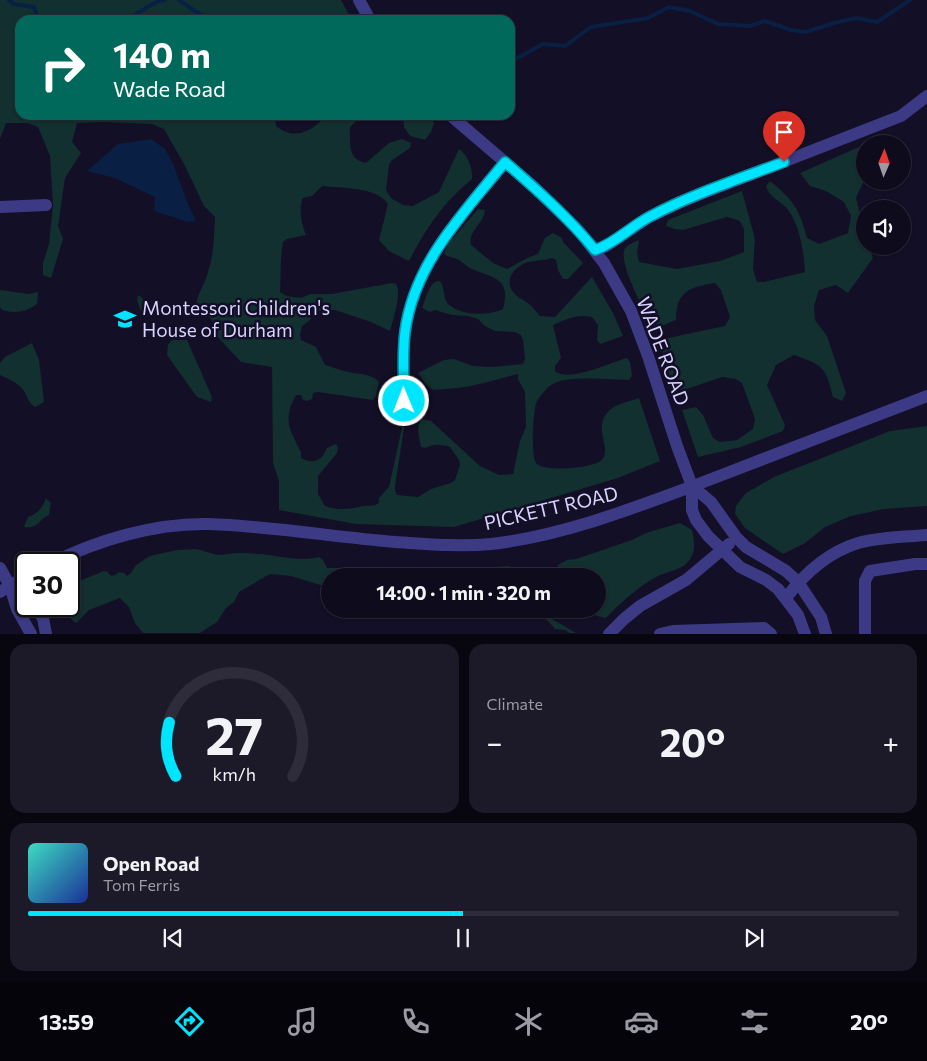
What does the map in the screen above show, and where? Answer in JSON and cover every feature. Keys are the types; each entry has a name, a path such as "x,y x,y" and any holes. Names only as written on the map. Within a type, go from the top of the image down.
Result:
{"street":[{"path":"359,0 367,15"},
{"path":"595,250 606,246 648,217 680,202 901,116 927,96"},
{"name":"WADE ROAD","path":"456,120 533,186 580,232 595,250 621,292 638,330 692,486"},
{"path":"404,401 403,356 406,331 411,305 419,281 430,258 444,236 505,162"},
{"path":"0,208 46,205"},
{"name":"PICKETT ROAD","path":"76,552 94,544 163,527 206,524 288,530 417,544 459,546 491,544 564,528 635,508 927,396"},
{"path":"692,486 711,502 736,537 746,547 786,571 798,582 821,617 826,634"},
{"path":"692,486 692,510 708,536 740,567 766,580 786,598 798,615 805,634"},
{"path":"786,598 798,582 829,558 859,543 927,535"},
{"path":"609,634 640,606 686,580 736,537"},
{"path":"865,634 865,581 870,571 927,564"},
{"path":"0,568 5,589 29,630 43,618 46,634"},
{"path":"660,634 673,631 764,628 771,634"}],"green space":[{"path":"0,0 341,0 349,15 15,15 15,120 275,120 276,126 283,131 297,134 310,129 322,120 357,120 351,126 350,143 351,151 361,162 366,163 389,143 402,139 411,143 410,148 391,161 386,190 391,198 403,205 413,206 439,192 459,149 465,155 471,167 472,179 461,188 436,217 409,261 389,251 379,240 388,204 376,194 358,189 322,186 312,196 303,198 301,212 306,235 287,239 283,242 280,292 286,296 301,298 310,294 332,294 392,283 396,284 398,288 396,307 390,331 371,322 335,310 314,311 310,320 302,326 301,340 316,347 325,365 369,376 379,382 376,396 373,400 318,392 313,393 312,399 307,401 303,400 301,395 296,395 292,404 289,412 289,424 301,453 301,458 314,461 323,456 327,448 336,444 338,448 337,453 318,476 318,494 325,506 334,509 344,509 379,503 379,498 389,487 403,423 404,428 395,486 397,495 418,497 431,489 455,480 460,465 459,460 450,447 432,445 426,448 421,447 418,429 421,419 431,421 480,466 499,475 513,474 520,441 526,427 525,392 518,379 518,374 473,385 434,390 427,385 418,373 444,360 454,359 473,366 493,367 523,364 525,359 523,340 521,335 515,332 495,331 485,326 478,319 435,310 430,312 422,308 433,284 440,281 446,302 453,308 475,314 490,313 503,309 505,291 499,281 444,254 448,244 478,209 485,210 472,235 471,245 493,263 507,269 538,254 545,238 553,233 562,238 563,242 583,263 568,279 563,279 558,270 556,260 552,258 525,263 514,271 510,279 510,288 540,316 555,317 592,277 613,313 623,336 600,344 597,340 598,325 592,317 577,317 553,325 561,358 555,366 555,371 570,375 590,371 627,358 630,362 632,376 629,380 590,379 560,381 544,391 537,401 534,413 533,453 537,464 549,468 573,468 594,464 601,460 605,455 602,433 604,416 614,407 639,398 660,461 618,478 454,527 356,524 279,510 279,481 273,463 272,367 241,362 213,332 212,320 196,305 207,276 211,258 215,217 204,206 184,164 164,129 152,124 77,123 72,142 81,153 65,178 58,226 63,239 51,278 43,275 43,263 49,244 53,205 50,156 38,127 28,123 6,123 0,139"},
{"path":"403,120 432,120 434,123 431,132 425,140 410,136 404,127"},
{"path":"856,148 856,190 860,190 856,198 856,255 872,255 873,258 848,293 836,285 819,290 814,306 815,320 827,336 846,393 842,401 833,397 828,379 822,368 794,355 776,365 767,385 785,425 783,431 741,447 698,457 682,410 696,407 703,415 713,438 720,442 737,440 753,429 755,419 742,383 736,379 722,377 675,393 659,340 725,326 730,317 721,290 715,283 698,286 686,292 679,303 676,320 654,329 630,279 626,268 624,251 630,244 639,240 637,253 639,262 677,269 720,261 744,252 744,229 740,221 727,217 683,230 666,226 668,220 742,191 755,239 753,269 757,282 805,272 801,240 793,217 770,194 766,186 770,181 795,206 807,238 819,244 848,233 851,216 844,202 826,191 810,186 800,173"},
{"path":"0,290 29,294 38,292 37,304 20,312 2,310 0,307"},
{"path":"138,295 149,303 154,311 141,312 137,300"},
{"path":"172,340 187,340 212,397 211,402 197,397 167,355 168,345"},
{"path":"32,343 39,360 44,402 35,407 19,386 0,375 0,363 5,357"},
{"path":"927,426 927,506 884,509 851,516 825,527 805,543 783,554 745,528 735,514 736,506 746,493 774,477 890,431"},
{"path":"46,498 51,503 49,515 33,527 24,527 28,517 39,510"},
{"path":"680,523 692,530 694,544 690,559 677,569 658,576 644,585 624,600 606,618 606,568 557,568 558,565 567,560 576,559 632,540 646,533"},
{"path":"196,549 218,555 235,553 261,554 297,559 319,557 327,568 321,568 321,585 291,576 270,574 239,592 234,602 226,608 217,622 200,633 143,633 135,623 129,607 120,598 89,610 76,623 71,619 70,617 80,617 80,581 104,571 108,572 111,576 119,572 127,576 136,565 150,556 177,550"},
{"path":"507,566 517,568 480,568"},
{"path":"552,618 576,633 555,629 546,619"}],"water":[{"path":"151,139 165,149 196,221 188,222 154,211 155,197 115,178 87,171 118,144"}],"waterway":[{"path":"9,0 14,4 34,7 37,15"},
{"path":"134,15 158,1 165,0"},
{"path":"179,0 201,15"},
{"path":"515,59 543,44 565,46 591,27 648,18 669,7 690,11 718,24 750,26 765,21 791,30 806,32 856,18 877,22 910,0"}],"place":[{"name":"Montessori Children's House of Durham","path":"125,319"}],"route":[{"path":"404,401 403,356 406,331 411,305 419,281 430,258 444,236 505,162 533,186 580,232 595,250 606,246 648,217 680,202 784,162"}]}
